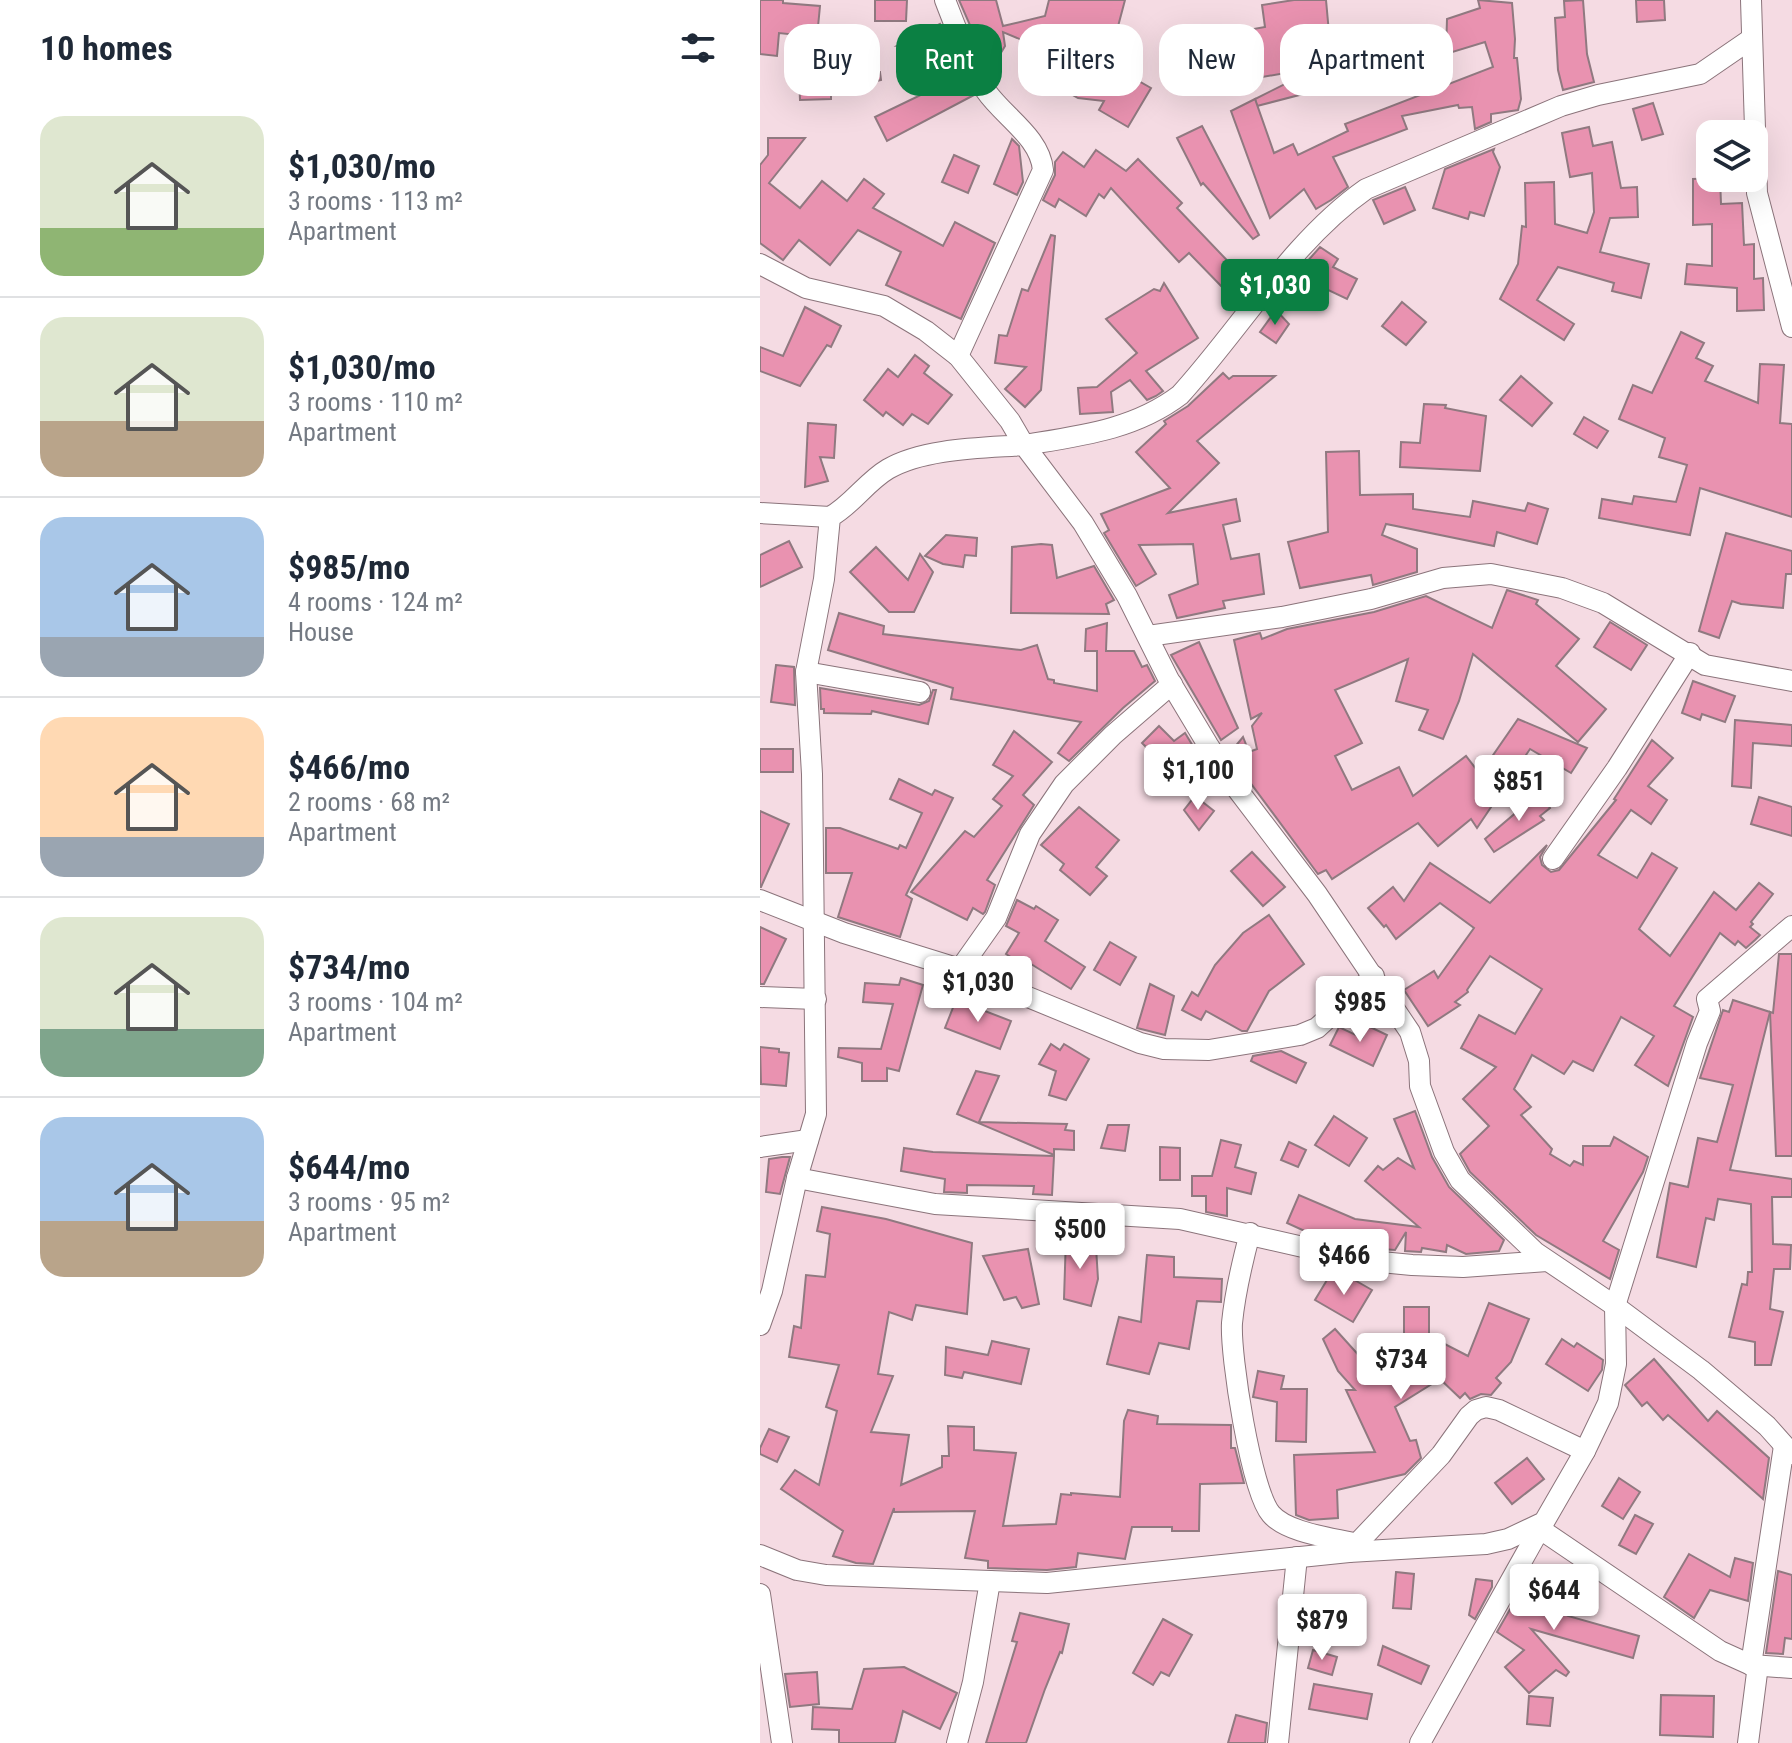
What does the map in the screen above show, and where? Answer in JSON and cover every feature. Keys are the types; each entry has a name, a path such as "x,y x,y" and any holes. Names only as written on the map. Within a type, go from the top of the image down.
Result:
{"street":[{"path":"945,0 987,92 1037,149 1043,170 958,356"},
{"path":"1751,0 1757,193 1792,327"},
{"path":"760,513 830,517 890,468 927,456 966,449 1024,445 1105,430 1159,411 1180,395 1199,374 1307,241 1346,202 1366,189 1561,106 1598,95 1700,74 1751,39"},
{"path":"760,264 806,288 884,306 926,331 958,356 1010,421 1024,445 1083,523 1172,684 1234,785 1317,894 1410,1032 1419,1061 1420,1086 1451,1167 1473,1195 1547,1261 1615,1306 1701,1370 1767,1426 1788,1450 1755,1665 1748,1743"},
{"path":"760,1325 772,1291 797,1178 816,1114 816,920 806,672 824,579 830,517"},
{"path":"1148,636 1282,617 1371,599 1443,578 1491,574 1562,588 1603,603 1690,653 1705,665 1792,681"},
{"path":"1553,859 1617,768 1690,653"},
{"path":"806,672 920,692"},
{"path":"960,969 996,918 1030,834 1064,784 1113,735 1172,684"},
{"path":"760,900 844,933 960,969 1140,1043 1164,1049 1209,1050 1300,1035 1317,1028 1374,976"},
{"path":"1420,1743 1585,1451 1608,1403 1617,1345 1615,1306 1697,1043 1710,1011 1707,999 1792,926"},
{"path":"760,997 816,999"},
{"path":"760,1147 808,1140"},
{"path":"797,1178 935,1204 1155,1215 1250,1233 1320,1252 1412,1265 1463,1267 1547,1261"},
{"path":"1250,1233 1237,1283 1231,1341 1246,1434 1264,1501 1270,1513 1280,1522 1353,1548"},
{"path":"1353,1548 1441,1455 1476,1410 1486,1407 1499,1410 1585,1451"},
{"path":"760,1555 797,1570 826,1575 1072,1582 1353,1548 1486,1544 1542,1526"},
{"path":"1542,1526 1720,1651 1755,1665 1792,1668"},
{"path":"1278,1743 1297,1557"},
{"path":"957,1743 973,1682 990,1581"},
{"path":"760,1594 767,1679 782,1743"}],"building":[{"path":"760,0 820,6 818,24 784,24 784,34 779,33 777,56 760,54"},
{"path":"875,0 907,0 906,21 875,21"},
{"path":"959,0 996,0 1003,26 1045,16 1049,0 1125,0 1119,24 1018,24 1018,38 1003,32 1005,46 1002,51 1002,24 969,24"},
{"path":"1294,0 1326,0 1328,24 1280,24 1280,74 1264,77 1265,27 1262,5"},
{"path":"1478,0 1512,3 1514,58 1517,58 1521,99 1518,110 1491,114 1491,122 1475,129 1472,107 1459,108 1458,105 1402,116 1407,129 1333,157 1348,187 1316,209 1304,189 1270,218 1231,111 1255,99 1274,153 1293,144 1298,155 1348,131 1345,124 1418,96 1453,96 1453,82 1493,67 1485,42 1453,52 1453,24 1447,24 1447,19 1480,8"},
{"path":"1583,0 1587,54 1594,82 1563,90 1558,70 1555,18 1565,17 1564,1"},
{"path":"1636,0 1664,0 1665,20 1637,22"},
{"path":"1143,84 1151,88 1128,127 1099,110 1104,101 1074,96 1143,96"},
{"path":"1280,86 1280,96 1296,96 1257,106 1255,99"},
{"path":"800,96 831,96 831,99 800,100"},
{"path":"918,96 972,96 887,141 875,117"},
{"path":"1653,103 1663,134 1642,140 1633,109"},
{"path":"1202,126 1259,235 1253,239 1203,183 1201,185 1177,138"},
{"path":"1589,127 1593,146 1612,142 1621,188 1637,187 1638,217 1610,218 1600,252 1649,264 1641,298 1612,291 1614,283 1558,267 1537,300 1574,324 1564,340 1500,299 1518,264 1522,226 1526,227 1525,183 1554,182 1555,224 1587,233 1594,212 1592,173 1570,177 1562,133"},
{"path":"768,138 805,138 769,183 800,208 822,181 847,201 864,179 884,194 873,208 943,246 955,222 995,243 961,319 886,285 901,252 858,230 830,265 799,240 783,260 760,243 760,165 768,155"},
{"path":"1012,139 1019,146 1023,182 1017,195 994,184"},
{"path":"1494,149 1500,167 1484,216 1470,212 1468,219 1433,208 1445,169"},
{"path":"1096,150 1126,171 1138,159 1182,203 1177,208 1242,276 1226,291 1189,253 1179,262 1111,188 1104,198 1099,194 1086,216 1059,199 1055,207 1043,200 1055,175 1055,162 1063,152 1084,167"},
{"path":"954,155 979,166 968,193 942,182"},
{"path":"1693,179 1696,179 1696,192 1721,192 1721,204 1742,203 1744,245 1754,244 1754,279 1763,278 1764,310 1737,311 1737,288 1685,284 1687,264 1712,266 1712,224 1693,225"},
{"path":"1405,187 1415,210 1384,224 1373,200"},
{"path":"1051,235 1055,236 1041,390 1025,407 1005,389 1026,367 995,363 999,335 1007,336 1022,289 1028,291"},
{"path":"1320,247 1338,259 1333,267 1357,279 1347,299 1320,286 1307,300 1290,281"},
{"path":"1164,283 1198,338 1146,371 1163,391 1156,396 1147,400 1130,380 1111,392 1113,412 1080,414 1078,388 1097,387 1137,353 1106,319 1154,289 1160,291"},
{"path":"1402,302 1426,322 1406,345 1382,326"},
{"path":"805,307 841,326 831,347 827,345 800,386 760,371 760,347 783,356"},
{"path":"1276,310 1289,324 1276,343 1260,332"},
{"path":"1681,332 1704,343 1696,358 1713,366 1705,381 1758,403 1760,364 1784,365 1780,423 1792,424 1792,517 1700,488 1690,535 1599,518 1602,499 1632,504 1634,496 1676,502 1687,465 1659,457 1665,438 1619,419 1633,385 1652,393"},
{"path":"915,355 929,366 924,373 952,395 928,424 912,414 903,425 886,412 883,416 864,400 888,369 898,377"},
{"path":"1223,373 1229,379 1233,376 1275,376 1197,441 1219,463 1168,513 1236,499 1240,521 1223,525 1231,559 1259,554 1264,594 1223,601 1225,608 1177,618 1169,595 1198,584 1193,544 1139,545 1156,574 1136,586 1104,533 1109,530 1101,514 1170,488 1136,452 1166,424 1164,421 1188,406"},
{"path":"1521,376 1552,403 1532,426 1500,400"},
{"path":"1424,404 1446,405 1445,408 1486,416 1480,471 1400,467 1401,442 1420,443"},
{"path":"1584,417 1608,431 1597,448 1574,434"},
{"path":"808,423 836,425 834,458 820,457 828,481 805,487"},
{"path":"1359,451 1360,495 1413,494 1413,509 1470,517 1473,501 1525,511 1528,503 1548,509 1537,544 1497,532 1494,546 1386,524 1382,535 1417,549 1417,572 1373,585 1371,575 1300,588 1288,542 1328,532 1326,452"},
{"path":"1726,533 1792,551 1792,574 1786,574 1783,608 1732,601 1719,638 1699,631"},
{"path":"946,535 977,538 976,556 965,555 963,567 943,564 925,556"},
{"path":"789,541 802,567 760,587 760,555"},
{"path":"1052,545 1057,578 1094,566 1114,600 1106,604 1109,614 1011,613 1012,547"},
{"path":"876,547 908,580 920,554 933,572 914,612 889,612 850,572"},
{"path":"1507,590 1538,600 1536,604 1579,639 1556,666 1606,709 1578,742 1473,654 1459,701 1443,739 1419,730 1428,710 1396,701 1408,659 1335,690 1362,743 1335,756 1352,790 1399,767 1413,796 1466,756 1480,774 1518,719 1587,748 1571,773 1530,749 1477,828 1471,819 1438,846 1418,823 1332,879 1326,870 1318,874 1229,754 1243,737 1249,752 1257,749 1252,726 1262,713 1251,719 1234,640 1260,633 1262,639 1287,629 1374,612 1426,596 1492,628"},
{"path":"839,613 884,626 883,634 1021,650 1037,645 1048,679 1054,680 1054,683 1097,691 1097,651 1085,651 1086,629 1107,623 1106,651 1134,651 1142,667 1147,665 1155,681 1069,761 1058,753 1081,722 951,699 953,688 828,650"},
{"path":"1610,622 1647,645 1631,670 1594,647"},
{"path":"1199,642 1238,728 1221,740 1171,655"},
{"path":"776,665 794,667 795,705 771,702"},
{"path":"1693,681 1735,696 1725,722 1702,714 1700,720 1682,713"},
{"path":"820,688 919,705 929,701 933,690 936,690 928,724 872,711 871,714 824,713"},
{"path":"1735,720 1792,725 1792,746 1753,743 1751,788 1732,786"},
{"path":"1159,726 1174,741 1185,733 1199,756 1167,779 1151,758 1154,755 1142,743"},
{"path":"1014,731 1052,762 1023,795 1034,805 987,880 995,885 985,912 983,914 973,908 967,920 911,892 965,831 974,837 1002,806 993,799 1013,776 993,765"},
{"path":"1652,740 1673,758 1648,786 1667,800 1651,824 1631,810 1598,855 1637,878 1652,853 1677,868 1639,929 1670,956 1714,892 1736,910 1759,883 1773,894 1751,922 1750,927 1760,935 1746,948 1738,941 1735,945 1720,933 1674,1006 1693,1017 1668,1086 1635,1065 1654,1036 1621,1017 1593,1071 1573,1061 1564,1074 1532,1055 1514,1089 1531,1107 1521,1115 1552,1149 1550,1154 1570,1166 1574,1161 1583,1165 1583,1146 1610,1146 1614,1137 1648,1157 1643,1172 1603,1241 1619,1250 1610,1279 1536,1235 1470,1172 1460,1154 1489,1126 1463,1099 1496,1067 1461,1048 1479,1015 1515,1034 1542,989 1490,956 1468,992 1455,1002 1460,1005 1428,1026 1404,990 1434,971 1438,978 1474,928 1440,903 1396,939 1368,908 1393,887 1404,901 1430,863 1490,903 1547,845 1540,857 1542,865 1551,872 1559,870 1616,800"},
{"path":"760,749 793,749 793,772 760,772"},
{"path":"899,779 932,795 935,790 953,798 906,895 912,899 900,937 838,917 852,873 826,873 826,828 840,828 898,849 900,845 906,848 922,813 890,799"},
{"path":"1539,793 1550,808 1540,816 1544,820 1494,852 1485,839"},
{"path":"1195,796 1214,811 1199,830 1184,810"},
{"path":"1759,797 1792,807 1792,836 1751,824"},
{"path":"1079,807 1119,840 1096,867 1107,876 1090,895 1060,870 1064,864 1041,845"},
{"path":"760,811 789,824 761,887 760,887"},
{"path":"1252,852 1285,887 1263,906 1231,871"},
{"path":"1017,900 1034,909 1036,906 1058,920 1045,941 1085,967 1071,989 1031,964 1028,968 1006,954 1019,933 1006,926"},
{"path":"1269,915 1304,964 1269,991 1247,1031 1206,1011 1201,1020 1182,1010 1192,992 1198,996 1215,965 1243,933"},
{"path":"760,927 786,939 764,984 760,984"},
{"path":"1110,942 1136,957 1120,985 1094,970"},
{"path":"1779,954 1792,954 1792,1156 1776,1156 1770,1012 1773,1013"},
{"path":"901,978 923,985 899,1071 887,1068 887,1081 862,1081 862,1063 838,1057 839,1048 881,1049 893,1004 863,1002 865,983 899,985"},
{"path":"1150,984 1174,996 1165,1035 1137,1028"},
{"path":"956,1000 1011,1021 1000,1049 945,1028"},
{"path":"1733,1000 1770,1012 1730,1170 1792,1179 1792,1197 1772,1197 1773,1244 1791,1245 1790,1269 1774,1269 1770,1309 1783,1312 1771,1365 1755,1365 1755,1342 1729,1337 1742,1284 1747,1285 1748,1272 1752,1272 1751,1204 1718,1199 1714,1220 1706,1218 1696,1267 1657,1257 1670,1183 1688,1187 1698,1138 1717,1142 1733,1085 1700,1078 1723,1010 1729,1012"},
{"path":"1368,1026 1387,1035 1373,1066 1330,1045 1339,1027 1362,1038"},
{"path":"1051,1044 1060,1050 1064,1044 1089,1059 1066,1100 1049,1095 1056,1071 1039,1064"},
{"path":"760,1047 789,1053 786,1086 761,1084"},
{"path":"1281,1051 1306,1063 1296,1083 1251,1061 1253,1056"},
{"path":"976,1071 999,1076 979,1122 1067,1124 1065,1130 1074,1131 1074,1150 1054,1149 1054,1155 957,1114"},
{"path":"1415,1111 1432,1157 1449,1187 1504,1240 1499,1251 1466,1254 1447,1245 1446,1252 1422,1248 1421,1252 1405,1251 1406,1232 1395,1250 1368,1248 1306,1234 1287,1223 1299,1195 1355,1219 1419,1227 1365,1181 1378,1166 1383,1170 1398,1158 1414,1168 1394,1119"},
{"path":"1334,1116 1367,1138 1349,1166 1315,1145"},
{"path":"1108,1125 1129,1125 1125,1151 1101,1148"},
{"path":"1221,1140 1241,1145 1235,1167 1256,1173 1251,1194 1227,1188 1227,1216 1206,1212 1206,1196 1192,1196 1192,1176 1212,1176"},
{"path":"1289,1142 1306,1150 1298,1167 1281,1160"},
{"path":"1160,1147 1180,1148 1180,1180 1160,1180"},
{"path":"904,1148 933,1152 1054,1156 1052,1195 1033,1194 1034,1186 967,1185 967,1193 944,1192 945,1179 901,1171"},
{"path":"790,1157 780,1194 766,1192 769,1159"},
{"path":"822,1207 886,1219 972,1243 967,1314 916,1305 912,1320 889,1312 878,1374 893,1376 871,1432 909,1435 901,1485 942,1467 942,1456 949,1456 948,1426 974,1427 974,1450 1016,1453 1003,1526 1056,1524 1061,1494 1120,1497 1124,1421 1128,1410 1158,1416 1157,1424 1231,1425 1231,1448 1235,1448 1244,1483 1200,1484 1199,1531 1132,1527 1125,1559 1078,1553 1076,1567 1047,1570 988,1568 988,1561 965,1558 975,1511 894,1512 894,1508 873,1564 833,1556 843,1531 781,1489 795,1470 819,1485 837,1411 826,1407 839,1365 789,1357 794,1326 801,1328 806,1275 825,1277 830,1234 817,1231"},
{"path":"1066,1237 1087,1240 1087,1245 1096,1247 1098,1279 1091,1306 1064,1299"},
{"path":"1028,1249 1039,1304 1022,1308 1016,1297 1004,1300 983,1256"},
{"path":"1147,1255 1174,1257 1174,1277 1222,1279 1221,1302 1197,1301 1189,1349 1159,1343 1149,1374 1107,1364 1119,1317 1141,1322"},
{"path":"1330,1275 1347,1284 1351,1278 1372,1290 1353,1322 1315,1300"},
{"path":"1489,1303 1529,1319 1511,1362 1496,1378 1501,1383 1491,1395 1481,1394 1470,1399 1465,1393 1460,1398 1440,1379 1395,1407 1410,1441 1416,1440 1421,1458 1405,1474 1337,1490 1338,1518 1309,1520 1296,1515 1294,1455 1375,1452 1346,1390 1355,1390 1338,1371 1323,1339 1335,1329 1372,1370 1404,1350 1404,1307 1429,1307 1429,1336 1468,1356"},
{"path":"1562,1339 1574,1347 1577,1343 1603,1360 1602,1370 1588,1391 1546,1364"},
{"path":"992,1341 1029,1349 1021,1384 964,1372 962,1378 945,1375 946,1347 988,1355"},
{"path":"1654,1359 1708,1421 1717,1411 1769,1458 1763,1499 1668,1415 1663,1420 1647,1402 1642,1406 1625,1385"},
{"path":"1258,1371 1284,1376 1281,1389 1307,1389 1306,1442 1276,1441 1277,1402 1253,1397"},
{"path":"769,1429 789,1437 777,1462 760,1454"},
{"path":"1527,1458 1544,1479 1512,1504 1495,1483"},
{"path":"1619,1478 1640,1492 1623,1519 1602,1506"},
{"path":"1635,1515 1653,1524 1636,1554 1619,1545"},
{"path":"1689,1554 1730,1577 1735,1558 1753,1563 1748,1601 1710,1590 1694,1618 1664,1597"},
{"path":"1778,1571 1792,1575 1792,1639 1785,1638 1783,1654 1766,1653"},
{"path":"1396,1572 1414,1574 1411,1609 1393,1608"},
{"path":"1540,1574 1580,1594 1568,1616 1639,1636 1633,1658 1531,1629 1569,1672 1566,1676 1556,1670 1529,1693 1505,1667 1524,1650 1497,1632 1517,1597 1529,1604 1531,1584 1538,1584"},
{"path":"1476,1579 1492,1581 1492,1587 1475,1619 1469,1615"},
{"path":"1020,1613 1069,1624 1062,1653 1045,1689 1026,1743 986,1743 1017,1642 1012,1641"},
{"path":"1163,1619 1192,1635 1169,1676 1161,1672 1153,1685 1133,1673"},
{"path":"1383,1646 1429,1666 1421,1684 1378,1665"},
{"path":"1313,1650 1337,1657 1332,1675 1308,1668"},
{"path":"904,1667 957,1693 940,1729 903,1711 895,1743 839,1743 839,1730 812,1729 813,1707 852,1709 864,1669"},
{"path":"817,1672 819,1704 790,1707 785,1674"},
{"path":"1314,1684 1372,1694 1367,1719 1309,1709"},
{"path":"1661,1695 1714,1696 1713,1737 1660,1735"},
{"path":"1529,1696 1553,1698 1550,1726 1527,1724"},
{"path":"1236,1715 1267,1723 1265,1743 1228,1743"}]}
